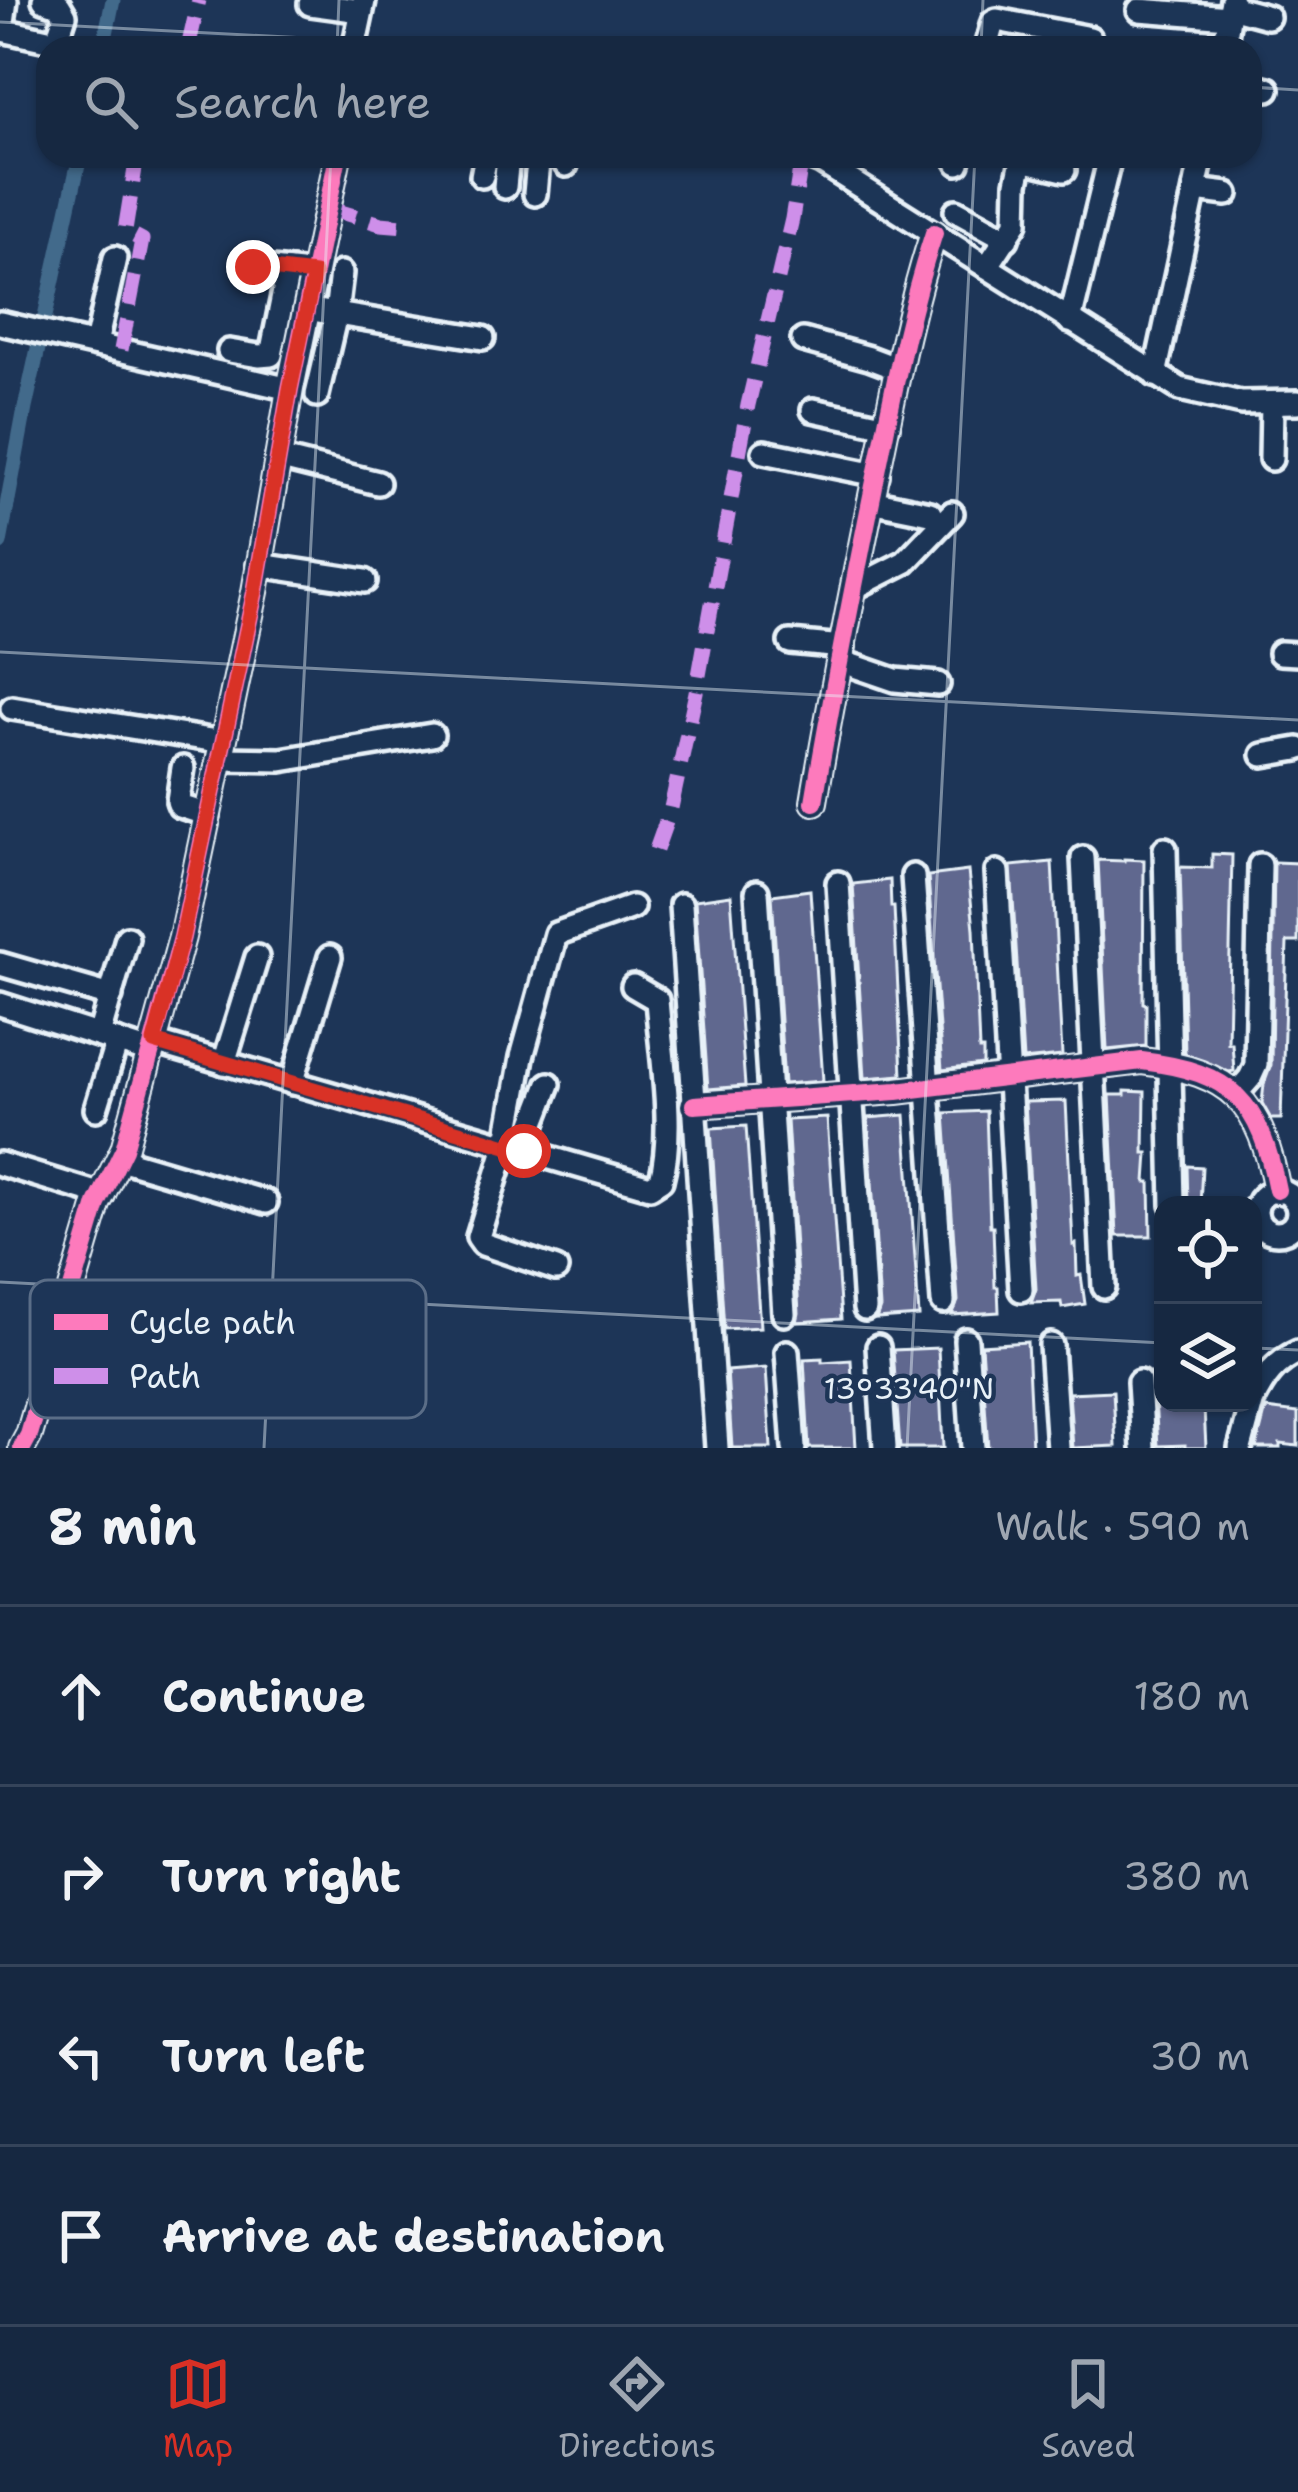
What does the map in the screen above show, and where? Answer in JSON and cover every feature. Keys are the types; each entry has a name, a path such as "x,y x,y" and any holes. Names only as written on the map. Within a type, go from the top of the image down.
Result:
{"street":[{"path":"6,0 2,30 36,37"},
{"path":"44,0 59,4 65,15 58,36"},
{"path":"310,4 362,6 356,36"},
{"path":"1139,10 1231,8 1268,17"},
{"path":"1091,36 1097,13"},
{"path":"989,36 997,20 1061,36"},
{"path":"75,1280 97,1204 120,1159 182,937 260,565 336,168"},
{"path":"505,187 507,168"},
{"path":"535,194 537,168"},
{"path":"831,168 1180,389 1240,404 1298,402"},
{"path":"987,267 1016,223 1021,168"},
{"path":"1057,168 1064,170"},
{"path":"1070,321 1107,168"},
{"path":"1155,375 1200,168"},
{"path":"1195,190 1226,194"},
{"path":"956,211 1007,239"},
{"path":"814,802 898,369 934,233"},
{"path":"86,342 115,258"},
{"path":"253,267 314,274"},
{"path":"229,351 271,355 288,271"},
{"path":"317,395 341,273"},
{"path":"306,309 484,338"},
{"path":"11,325 290,389"},
{"path":"802,340 898,369"},
{"path":"1271,459 1272,403"},
{"path":"813,410 886,426"},
{"path":"764,452 877,475"},
{"path":"278,458 379,483"},
{"path":"854,588 905,562 941,513 871,501"},
{"path":"260,565 365,581"},
{"path":"790,642 841,654 882,677 938,685"},
{"path":"13,708 281,760 432,735"},
{"path":"1262,754 1298,749"},
{"path":"183,768 180,806 208,815"},
{"path":"1165,848 1174,1196"},
{"path":"1083,858 1104,1287"},
{"path":"1236,1094 1250,1078 1258,1051 1260,865"},
{"path":"997,872 1021,1290"},
{"path":"913,876 943,1302"},
{"path":"838,884 865,1309"},
{"path":"757,892 784,1314"},
{"path":"681,904 717,1448"},
{"path":"515,1148 522,1057 556,934 632,907"},
{"path":"95,1109 110,996 127,938"},
{"path":"224,1063 256,957"},
{"path":"292,1083 330,957"},
{"path":"0,964 110,996"},
{"path":"0,1004 108,1038 224,1063 650,1187 661,1180 667,1138 657,1000 633,986"},
{"path":"694,1105 928,1087 1142,1061 1196,1072 1236,1094 1260,1126 1277,1190"},
{"path":"549,1084 515,1148 478,1237 495,1249 556,1269"},
{"path":"120,1159 266,1202"},
{"path":"0,1163 102,1195"},
{"path":"1277,1190 1290,1195 1298,1208 1296,1221 1287,1231 1274,1233 1262,1227 1256,1215 1263,1195 1277,1190"},
{"path":"966,1340 974,1448"},
{"path":"1051,1345 1058,1448"},
{"path":"878,1347 885,1448"},
{"path":"787,1352 794,1448"},
{"path":"1262,1381 1278,1362 1298,1352"},
{"path":"1138,1382 1143,1448"},
{"path":"1240,1448 1249,1412"},
{"path":"22,1448 34,1418"}],"building":[{"path":"1212,854 1232,855 1228,1043 1232,1043 1234,1071 1229,1072 1185,1054 1180,867 1212,868"},
{"path":"1098,860 1144,860 1146,1046 1107,1050"},
{"path":"1052,862 1062,1056 1023,1060 1011,866"},
{"path":"1274,862 1298,863 1298,942 1287,942 1281,1119 1271,1119 1262,1103 1271,1065"},
{"path":"968,871 983,1065 942,1070 928,876"},
{"path":"890,880 902,1075 865,1078 853,884"},
{"path":"810,890 823,1081 784,1084 772,895"},
{"path":"731,895 745,1086 708,1089 695,900"},
{"path":"1125,1091 1145,1092 1151,1236 1117,1236 1110,1095 1125,1095"},
{"path":"1066,1101 1073,1245 1085,1304 1062,1308 1061,1302 1031,1303 1036,1289 1025,1102"},
{"path":"986,1111 999,1312 952,1315 958,1301 945,1113"},
{"path":"905,1115 919,1316 876,1319 880,1308 868,1118"},
{"path":"827,1118 841,1319 797,1322 787,1120"},
{"path":"746,1126 760,1327 724,1329 711,1128"},
{"path":"1187,1166 1202,1167 1200,1196 1188,1196"},
{"path":"1027,1342 1032,1448 988,1448 981,1345"},
{"path":"938,1348 943,1448 900,1448 893,1350"},
{"path":"822,1358 822,1362 851,1360 856,1448 809,1448 804,1359"},
{"path":"766,1368 771,1448 732,1448 727,1371"},
{"path":"1113,1391 1116,1446 1073,1448 1069,1393"},
{"path":"1266,1409 1298,1413 1298,1446 1256,1448"},
{"path":"1156,1412 1204,1412 1206,1448 1158,1446"}],"waterway":[{"path":"106,36 113,0"},
{"path":"0,543 77,168"}],"marked path":[{"path":"191,36 199,0"},
{"path":"121,350 142,240 125,231 135,168"},
{"path":"656,850 671,808 696,692 748,405 800,168"},
{"path":"327,208 404,226"}],"cycle path":[{"path":"75,1280 97,1204 124,1149 182,937 255,592 336,168"},
{"path":"814,802 895,384 934,233"},
{"path":"694,1105 897,1091 1142,1061 1199,1073 1237,1097 1262,1134 1277,1190"},
{"path":"22,1448 34,1418"}],"route":[{"path":"253,267 314,274 255,592 182,937 154,1042 524,1151"}]}
